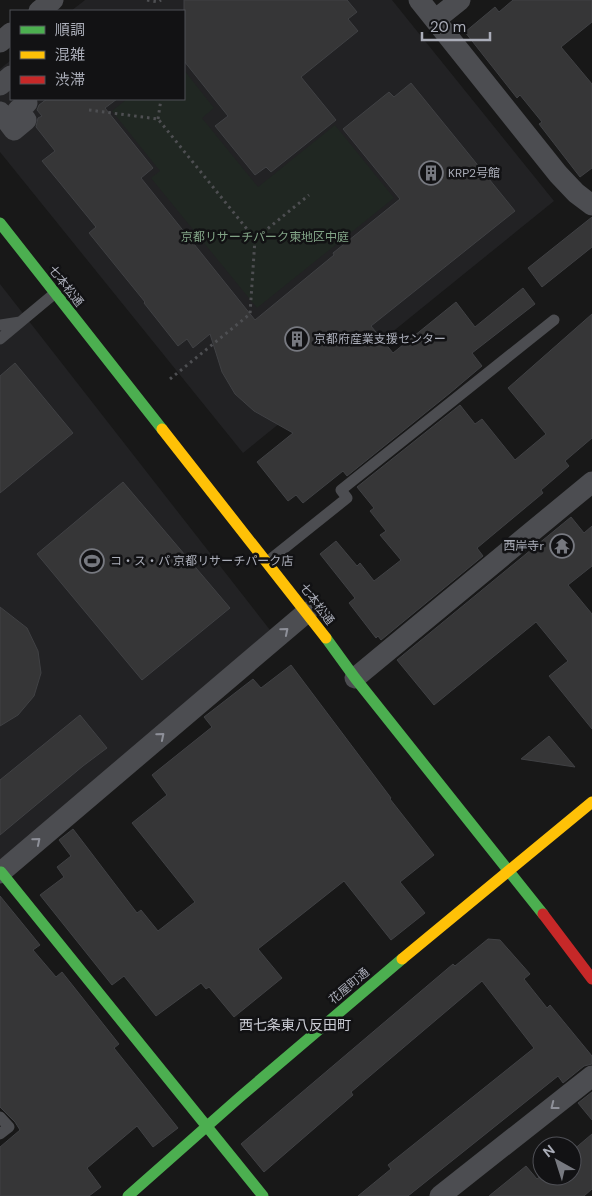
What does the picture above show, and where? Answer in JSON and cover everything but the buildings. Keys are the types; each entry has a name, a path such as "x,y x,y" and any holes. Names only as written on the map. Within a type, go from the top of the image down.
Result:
{"street":[{"path":"40,10 53,0"},
{"path":"419,0 558,174 576,193 592,205"},
{"path":"435,20 460,0"},
{"path":"0,42 10,34"},
{"path":"0,86 10,77"},
{"path":"0,112 14,130 26,120 18,110 28,102 25,100"},
{"name":"七本松通","path":"0,223 54,294 307,612 355,678 508,869 592,979"},
{"path":"355,678 592,482"},
{"path":"264,1196 0,873 307,612"},
{"name":"花屋町通","path":"128,1196 206,1124 508,869 592,802"},
{"path":"440,1196 592,1076"}],"lane":[{"path":"0,339 54,294"},
{"path":"267,562 347,498 341,490 554,320"},
{"path":"0,325 20,322"},
{"path":"0,1117 8,1127 0,1134"}],"path":[{"path":"147,0 158,2 161,0"},
{"path":"158,118 161,100"},
{"path":"88,110 158,118 255,239 250,314 170,379"},
{"path":"255,239 309,195"}],"shaded area":[{"path":"85,0 392,0 554,201 243,453 0,152 0,69 10,61 10,100 185,100 185,10 72,10"},
{"path":"0,284 270,630 0,861"}],"green space":[{"name":"京都リサーチパーク東地区中庭","path":"185,71 214,108 202,118 258,187 335,125 394,198 257,308 151,178 160,171 112,111 126,100 185,100"}],"traffic: fast":[{"path":"0,223 162,429"},
{"path":"326,638 355,678 543,914"},
{"path":"1,872 263,1196"},
{"path":"128,1196 240,1097 402,959"}],"traffic: slow":[{"path":"162,429 326,638"},
{"path":"402,959 592,802"}],"traffic: jam":[{"path":"543,914 592,979"}],"place":[{"name":"KRP2号館","path":"431,173"},
{"name":"京都府産業支援センター","path":"297,339"},
{"name":"西岸寺r","path":"562,546"},
{"name":"コ・ス・パ 京都リサーチパーク店","path":"92,561"}],"district":[{"name":"西七条東八反田町","path":"295,1025"}]}
